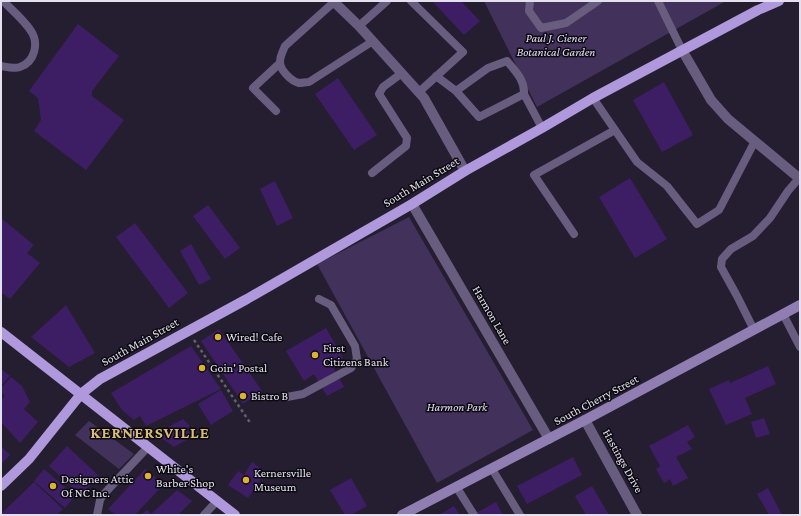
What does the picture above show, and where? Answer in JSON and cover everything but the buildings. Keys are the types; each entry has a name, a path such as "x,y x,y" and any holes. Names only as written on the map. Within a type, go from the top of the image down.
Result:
{"main road":[{"name":"South Main Street","path":"1,486 29,459 81,394 100,379 243,301 592,98 758,10 777,2"},
{"name":"South Cherry Street","path":"409,513 800,305"},
{"path":"1,332 236,515"}],"street":[{"path":"334,2 359,26 424,98 465,171"},
{"path":"682,50 711,100 728,119 800,178"},
{"name":"Harmon Lane","path":"412,204 549,439"},
{"name":"Hastings Drive","path":"586,420 637,515"}],"lane":[{"path":"1,66 20,67 30,60 35,50 35,38 30,29 3,1"},
{"path":"359,26 387,1"},
{"path":"410,1 463,52 418,92"},
{"path":"530,1 529,11 541,28 566,24 598,1"},
{"path":"658,1 682,50"},
{"path":"334,2 285,46 281,54 280,63 284,71 292,80 300,83 309,82 373,41"},
{"path":"456,91 488,68 506,61 519,75 524,86 524,94 542,128"},
{"path":"276,111 253,88 280,63"},
{"path":"372,173 406,146 408,138 379,94 382,87 402,74"},
{"path":"436,76 456,91 479,117 524,94"},
{"path":"592,98 637,162 667,186 697,224 719,210 755,141"},
{"path":"574,234 534,175 615,130"},
{"path":"754,330 721,267 722,259 732,249 753,236 770,218 800,178"},
{"path":"287,397 303,394 344,372 351,368 357,359 355,346 331,305 319,299"},
{"path":"783,314 800,347"},
{"path":"97,515 100,500 103,495 148,447"},
{"path":"492,469 520,515"},
{"path":"457,488 474,515"},
{"path":"204,515 217,501"}],"path":[{"path":"188,331 251,424"}],"green space":[{"name":"Paul J. Ciener Botanical Garden","path":"484,1 726,1 537,107"},
{"name":"Harmon Park","path":"409,217 533,430 437,483 317,264"},
{"path":"89,421 134,454 119,469 75,435"}],"place":[{"name":"Wired! Cafe","path":"218,337"},
{"name":"First Citizens Bank","path":"315,355"},
{"name":"Goin' Postal","path":"202,368"},
{"name":"Bistro B","path":"243,396"},
{"name":"White's Barber Shop","path":"148,476"},
{"name":"Kernersville Museum","path":"246,480"},
{"name":"Designers Attic Of NC Inc.","path":"53,486"}],"district":[{"name":"KERNERSVILLE","path":"150,432"}]}
